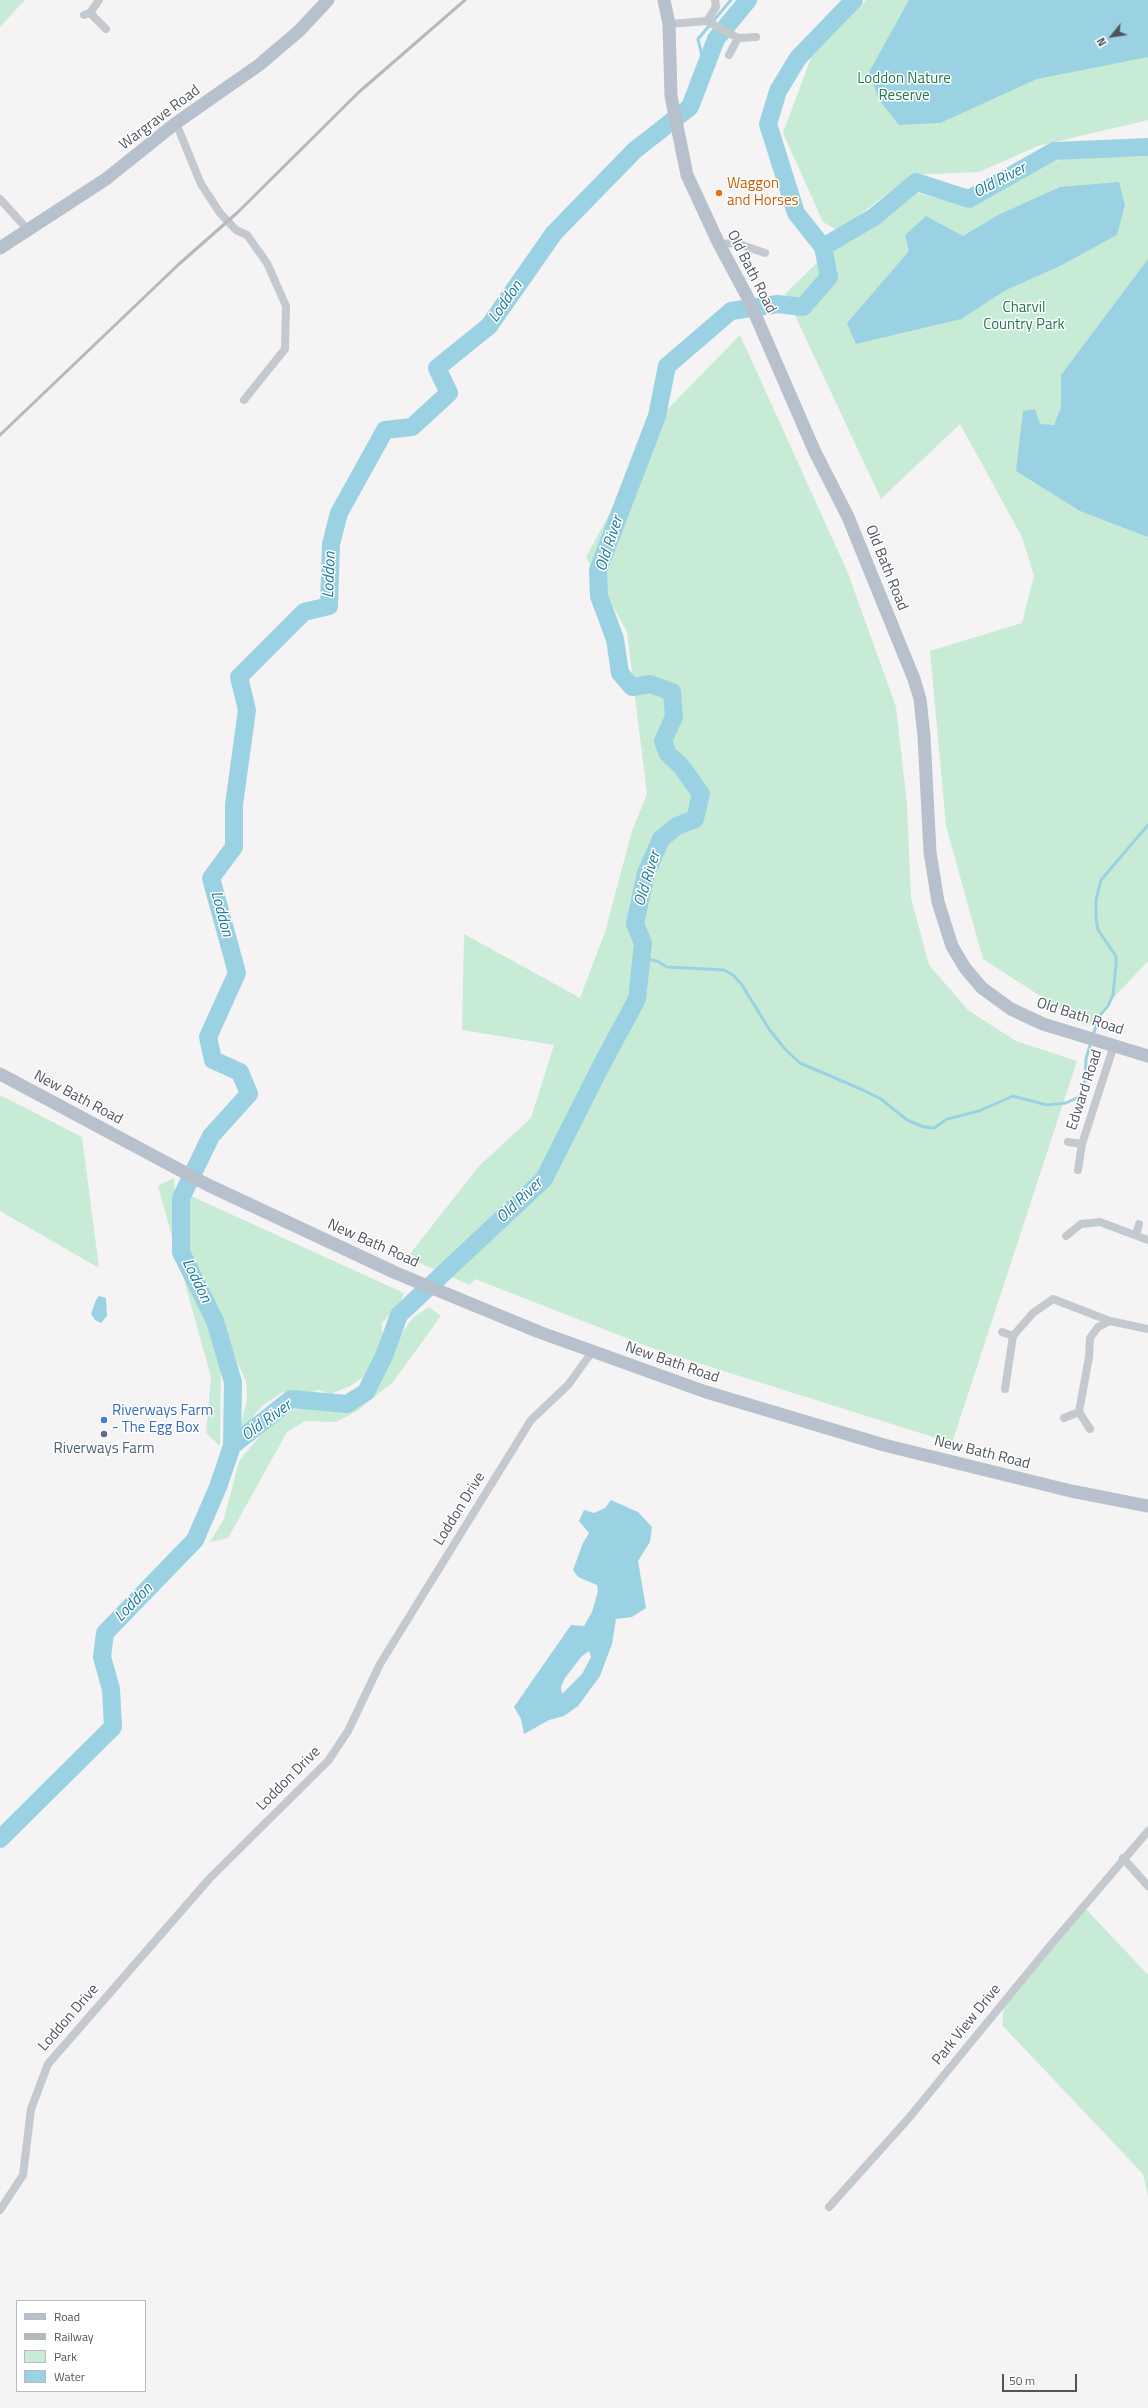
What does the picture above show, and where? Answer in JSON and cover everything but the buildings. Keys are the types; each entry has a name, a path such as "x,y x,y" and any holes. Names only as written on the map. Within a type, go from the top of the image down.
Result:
{"main road":[{"name":"Wargrave Road","path":"0,248 106,179 176,123 259,65 299,31 328,0"},
{"name":"Old Bath Road","path":"664,0 669,24 670,96 687,175 719,244 748,298 814,450 848,517 914,679 920,699 924,736 930,852 938,902 952,946 965,968 982,988 1011,1009 1043,1024 1148,1056"},
{"name":"New Bath Road","path":"0,1074 208,1185 396,1273 477,1307 592,1352 706,1392 884,1445 1044,1485 1148,1506"}],"street":[{"path":"99,0 87,14 106,29"},
{"path":"708,22 716,7 715,0"},
{"path":"669,24 708,22 735,36 756,37"},
{"path":"729,55 735,36"},
{"path":"176,123 200,184 220,213 236,230 247,235 263,258 286,306 285,349 244,400"},
{"path":"0,198 27,229"},
{"path":"719,244 736,243 765,253"},
{"name":"Edward Road","path":"1078,1170 1082,1144 1109,1043"},
{"name":"Edward Road","path":"1068,1142 1082,1144"},
{"path":"1066,1236 1081,1224 1100,1222 1148,1240"},
{"path":"1136,1235 1139,1224"},
{"path":"1005,1389 1013,1336 1033,1313 1053,1299 1110,1321 1148,1329"},
{"path":"1090,1429 1079,1412 1090,1338 1098,1327 1110,1321"},
{"path":"1002,1332 1013,1336"},
{"name":"Loddon Drive","path":"0,2210 23,2175 31,2109 48,2064 210,1878 328,1761 348,1731 380,1664 531,1420 568,1385 592,1352"},
{"path":"1064,1418 1079,1412"},
{"name":"Park View Drive","path":"829,2207 908,2118 1123,1858 1148,1831"},
{"path":"1123,1858 1148,1886"}],"green space":[{"path":"0,0 25,0 0,27"},
{"name":"Loddon Nature Reserve","path":"866,0 1148,0 1148,120 1038,146 979,172 911,175 839,231 823,222 783,133 811,58"},
{"name":"Charvil Country Park","path":"1148,155 1148,961 1087,1026 983,959 946,826 930,651 1022,623 1034,576 1022,537 960,424 881,499 785,294 831,249 876,226 913,192 968,206 1047,162 1089,156 1141,157"},
{"path":"740,335 848,573 896,707 907,803 911,898 929,965 968,1010 1016,1041 1077,1061 952,1443 657,1350 475,1279 470,1285 413,1260 416,1257 410,1254 479,1166 531,1118 554,1045 462,1030 464,934 580,998 605,932 632,831 647,794 627,632 586,557 664,413"},
{"path":"0,1095 82,1137 99,1268 0,1211"},
{"path":"174,1178 179,1260 208,1315 221,1368 220,1446 206,1433 211,1377 158,1186"},
{"path":"191,1196 404,1293 400,1303 382,1323 382,1335 375,1366 368,1374 350,1386 331,1394 318,1390 310,1393 283,1392 263,1405 245,1427 240,1427 247,1400 246,1381 185,1252 186,1199"},
{"path":"429,1307 441,1316 393,1382 357,1411 336,1422 305,1421 287,1432 228,1538 210,1542 224,1519 239,1461 272,1421 290,1410 348,1406 368,1395 380,1382 399,1336 414,1317"},
{"path":"1084,1907 1148,1975 1148,2196 1143,2174 1002,2025 1004,2007"}],"water":[{"path":"909,0 1148,0 1148,57 1037,79 940,123 899,125 879,100 869,72"},
{"path":"1119,182 1125,205 1117,235 1060,266 1006,290 961,319 856,344 847,323 909,251 905,235 926,216 963,236 998,215 1060,187"},
{"name":"Charvil Country Park","path":"1148,259 1148,537 1080,511 1016,471 1023,411 1035,409 1040,424 1054,425 1061,407 1061,375"},
{"path":"99,1296 106,1298 107,1316 101,1323 95,1320 91,1314"},
{"path":"611,1500 638,1512 652,1527 650,1542 638,1561 646,1608 632,1617 616,1619 612,1644 600,1676 578,1706 564,1716 549,1720 524,1734 521,1719 514,1707 571,1625 584,1626 592,1612 598,1591 597,1585 578,1577 573,1570 583,1543 589,1533 579,1521 584,1510 594,1513 605,1508","holes":["589,1651 591,1657 582,1674 562,1694 561,1687 565,1678 582,1656"]}],"waterway":[{"path":"705,69 698,39 731,0"},
{"name":"Loddon","path":"0,1839 113,1727 111,1689 102,1657 105,1633 195,1540 218,1487 232,1446 233,1382 215,1321 181,1252 181,1198 211,1136 249,1094 240,1072 213,1060 208,1037 237,973 211,878 234,847 234,805 247,710 239,677 304,612 329,606 331,544 339,513 385,430 412,427 449,393 437,368 489,326 554,233 635,150 690,107 716,39 748,0"},
{"name":"Old River","path":"232,1446 291,1399 347,1404 366,1392 384,1356 399,1315 544,1179 602,1064 637,999 643,943 635,924 646,873 661,839 677,826 695,819 701,794 681,766 668,754 663,741 674,717 672,692 650,684 632,687 620,673 615,639 599,596 598,570 657,416 667,366 731,311 778,304 803,307 829,277 823,247 796,213 768,124 778,91 798,58 854,0"},
{"name":"Old River","path":"823,247 874,217 916,182 969,199 1054,151 1148,147"},
{"path":"1093,1035 1100,1015 1108,1006 1113,995 1116,965 1116,956 1098,930 1096,900 1101,880 1148,825"},
{"path":"642,958 657,961 667,967 724,970 733,975 742,985 769,1029 785,1049 800,1063 881,1099 907,1120 924,1127 934,1128 947,1119 979,1111 1013,1096 1047,1105 1066,1103 1079,1097 1085,1081 1086,1059 1091,1042"}],"railway":[{"path":"0,435 178,265 237,213 359,92 465,0"}],"place":[{"name":"Waggon and Horses","path":"719,193"},
{"name":"Riverways Farm - The Egg Box","path":"104,1420"},
{"name":"Riverways Farm","path":"104,1434"}]}
